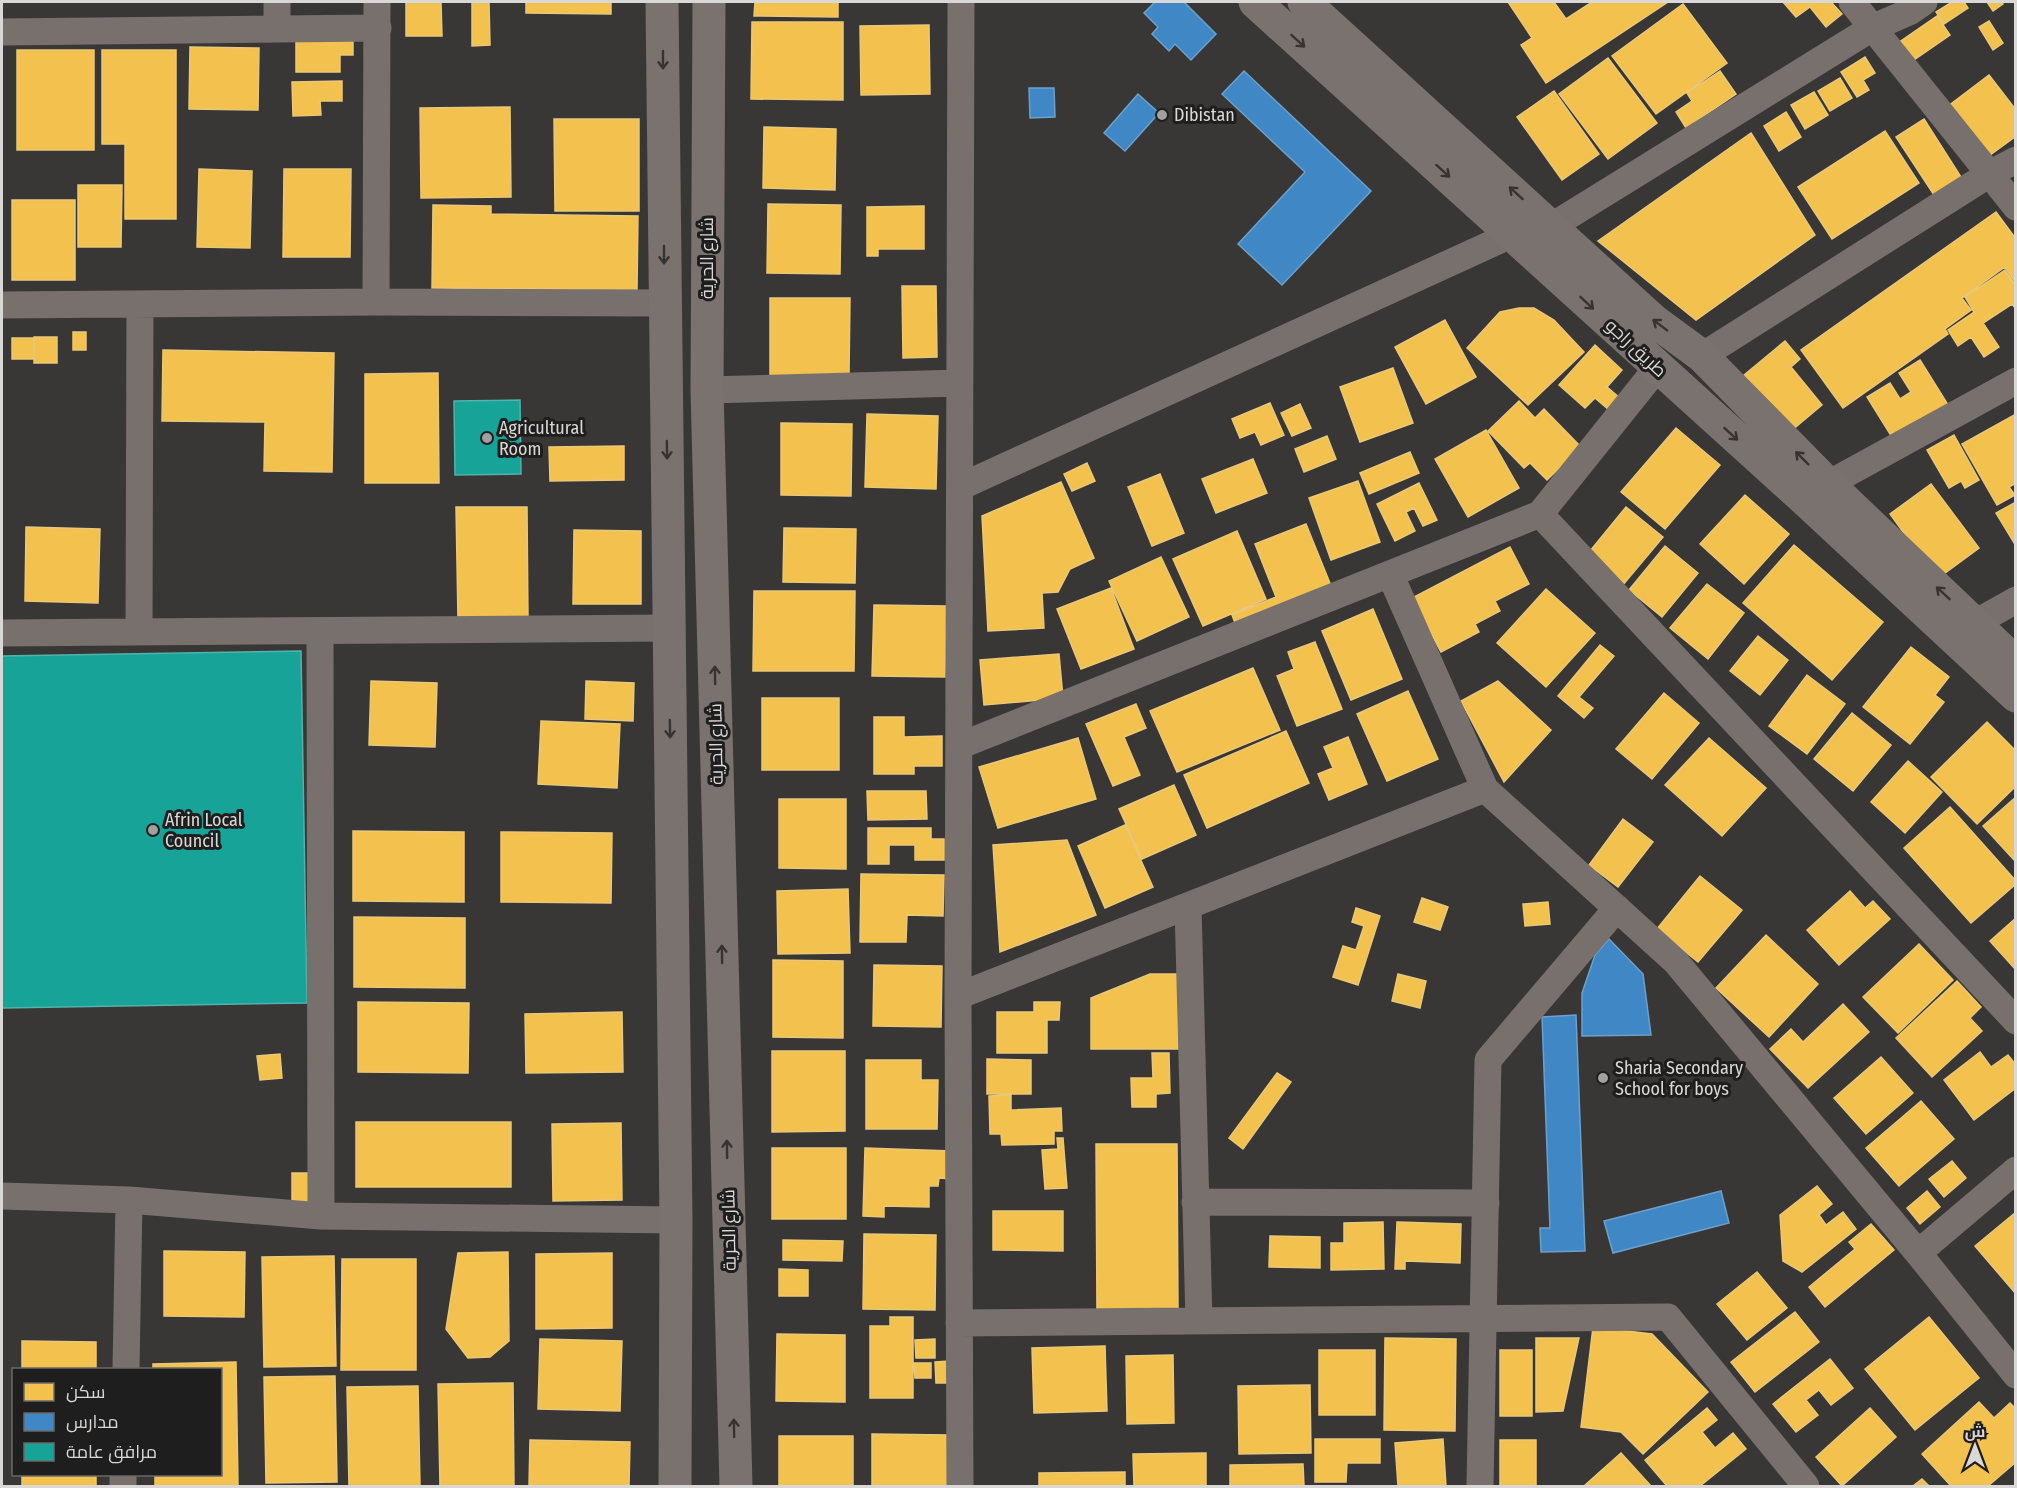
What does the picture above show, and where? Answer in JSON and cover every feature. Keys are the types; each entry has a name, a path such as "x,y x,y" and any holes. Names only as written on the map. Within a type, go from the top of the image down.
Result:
{"main road":[{"path":"662,2 676,1220 675,1486"},
{"name":"شارع الحرية","path":"709,2 707,390 736,1486"},
{"name":"طريق راجو","path":"1255,2 1803,498 2016,696"},
{"name":"طريق راجو","path":"1304,2 1653,320 1702,356 1828,484 2016,663"},
{"path":"663,117 708,118"},
{"path":"668,502 710,501"}],"street":[{"path":"277,2 277,29"},
{"path":"376,302 378,2"},
{"path":"960,1486 958,996 961,2"},
{"path":"1852,2 2016,207"},
{"path":"1552,226 1872,28 1911,11 1924,2"},
{"path":"2,32 378,28"},
{"path":"1702,356 1991,173 2016,160"},
{"path":"960,487 1513,234"},
{"path":"2,305 376,302 664,303"},
{"path":"139,632 140,304"},
{"path":"959,746 1539,514 1657,368"},
{"path":"1828,484 2016,381"},
{"path":"707,390 960,383"},
{"path":"1539,514 2016,1021"},
{"path":"1390,574 1485,789 1676,962 1918,1253 2016,1375"},
{"path":"1975,623 2016,600"},
{"path":"2,633 669,628"},
{"path":"320,631 321,1216"},
{"path":"958,996 1485,789"},
{"path":"1188,906 1199,1321"},
{"path":"1480,1486 1488,1060 1617,908"},
{"path":"1918,1253 2016,1170"},
{"path":"2,1196 129,1200 321,1216 676,1220"},
{"path":"126,1368 129,1200"},
{"path":"1196,1202 1486,1203"},
{"path":"959,1323 1668,1317 1806,1486"}],"building: سكن":[{"path":"406,2 441,2 442,36 406,36"},
{"path":"472,2 489,2 490,45 472,46"},
{"path":"526,2 611,2 611,14 526,13"},
{"path":"755,2 838,2 838,17 754,16"},
{"path":"1508,2 1554,2 1566,19 1592,2 1668,2 1546,83 1521,45 1532,38"},
{"path":"1783,2 1831,2 1842,14 1826,27 1810,7 1796,17"},
{"path":"1952,2 1964,2 1968,8 1944,24 1936,12"},
{"path":"1987,2 2001,2 2003,4 1993,11"},
{"path":"1683,4 1727,63 1656,114 1612,56"},
{"path":"1937,16 1950,35 1911,62 1898,43"},
{"path":"1989,21 2003,43 1993,50 1979,27"},
{"path":"752,22 843,22 843,100 751,99"},
{"path":"929,25 930,94 861,95 860,26"},
{"path":"353,37 353,55 340,55 340,72 296,72 296,38"},
{"path":"190,47 259,48 258,110 189,109"},
{"path":"17,50 94,50 94,150 17,150"},
{"path":"102,50 176,50 176,219 125,219 125,144 102,144"},
{"path":"1865,57 1875,73 1863,80 1869,90 1857,97 1841,72"},
{"path":"1608,58 1657,123 1608,159 1559,94"},
{"path":"1720,71 1736,94 1686,128 1676,112 1692,101 1687,93"},
{"path":"1989,75 2016,110 2016,136 1986,158 1947,107"},
{"path":"1840,78 1852,98 1830,111 1818,91"},
{"path":"342,81 342,101 320,101 321,115 293,116 292,82"},
{"path":"1554,91 1599,154 1562,180 1517,117"},
{"path":"1814,92 1828,115 1805,129 1791,105"},
{"path":"510,107 511,197 421,198 420,108"},
{"path":"1786,112 1801,137 1779,151 1764,126"},
{"path":"554,119 639,119 639,211 555,211"},
{"path":"1924,119 1961,177 1934,195 1896,137"},
{"path":"764,127 836,129 835,190 763,188"},
{"path":"1885,131 1919,183 1832,239 1798,187"},
{"path":"1751,133 1815,235 1696,320 1598,241"},
{"path":"199,169 252,171 250,248 197,247"},
{"path":"284,169 351,169 350,257 283,257"},
{"path":"78,185 122,185 121,247 78,247"},
{"path":"12,200 75,200 75,280 12,280"},
{"path":"768,204 841,205 840,274 767,273"},
{"path":"433,205 491,206 491,214 638,216 637,290 432,288"},
{"path":"924,206 924,249 878,249 878,256 867,256 867,207"},
{"path":"1996,212 2016,239 2016,283 2005,267 1962,298 1971,310 1945,329 1948,334 1843,408 1801,350"},
{"path":"2005,270 2016,286 2016,309 2012,304 1983,323 1999,347 1984,357 1971,337 1958,346 1948,330 1974,312 1965,297"},
{"path":"902,286 936,286 937,357 903,358"},
{"path":"770,298 850,298 849,376 770,376"},
{"path":"1534,308 1554,320 1584,352 1528,405 1467,348 1500,312"},
{"path":"1445,320 1476,377 1426,404 1395,347"},
{"path":"73,332 86,332 86,350 73,350"},
{"path":"34,337 57,337 57,363 34,363"},
{"path":"12,338 34,338 34,359 12,359"},
{"path":"1785,341 1800,359 1791,367 1822,405 1791,431 1744,375"},
{"path":"1595,345 1622,370 1607,387 1620,398 1609,410 1595,398 1585,408 1559,385"},
{"path":"163,350 334,353 332,472 264,471 265,422 162,421"},
{"path":"1920,360 1950,408 1895,442 1867,397 1890,383 1900,399 1911,392 1899,373"},
{"path":"1393,368 1413,423 1360,442 1340,387"},
{"path":"438,373 439,483 365,483 365,374"},
{"path":"1519,401 1535,418 1544,409 1581,447 1547,480 1530,463 1524,468 1488,431"},
{"path":"1270,403 1284,435 1261,445 1255,432 1240,438 1232,419"},
{"path":"1300,404 1311,428 1292,436 1281,413"},
{"path":"867,414 938,416 936,489 865,487"},
{"path":"2016,414 2016,483 2009,487 2015,495 1997,505 1962,444"},
{"path":"781,423 852,424 851,496 781,495"},
{"path":"1676,428 1720,465 1665,529 1621,492"},
{"path":"1486,430 1519,488 1468,517 1435,459"},
{"path":"1954,435 1979,480 1965,488 1961,481 1949,488 1927,450"},
{"path":"1327,436 1336,459 1304,472 1295,449"},
{"path":"624,446 624,480 550,481 549,447"},
{"path":"1410,452 1419,473 1369,494 1360,473"},
{"path":"1253,459 1267,493 1216,513 1202,479"},
{"path":"1087,463 1095,481 1072,491 1064,474"},
{"path":"1160,474 1184,533 1152,546 1128,487"},
{"path":"1358,481 1380,542 1331,560 1309,498"},
{"path":"1061,482 1094,558 1070,569 1058,592 1042,593 1044,628 988,631 982,516"},
{"path":"1419,483 1437,520 1423,526 1414,508 1406,512 1415,531 1395,541 1377,504"},
{"path":"1931,484 1979,548 1937,579 1890,514"},
{"path":"1745,495 1789,534 1744,584 1700,544"},
{"path":"2016,502 2016,546 1996,513"},
{"path":"456,507 527,507 528,618 458,619"},
{"path":"1626,507 1663,537 1622,586 1586,556"},
{"path":"1306,524 1334,593 1238,631 1232,615 1276,597 1255,544"},
{"path":"26,527 100,529 98,603 25,601"},
{"path":"784,528 856,529 855,583 783,582"},
{"path":"574,530 641,531 641,604 573,604"},
{"path":"1237,531 1266,599 1203,626 1173,559"},
{"path":"1794,545 1883,622 1832,680 1743,603"},
{"path":"1665,546 1698,573 1662,617 1629,590"},
{"path":"1510,547 1529,584 1495,601 1500,611 1475,624 1479,632 1441,652 1412,598"},
{"path":"1161,557 1189,617 1137,641 1109,581"},
{"path":"1707,584 1744,613 1708,659 1670,628"},
{"path":"1111,588 1134,649 1081,669 1057,609"},
{"path":"1546,589 1595,633 1546,687 1497,643"},
{"path":"754,591 855,591 854,671 753,671"},
{"path":"874,605 946,606 945,677 872,676"},
{"path":"1373,609 1402,679 1351,700 1322,631"},
{"path":"1758,636 1788,660 1760,695 1730,671"},
{"path":"1315,642 1342,709 1297,726 1277,676 1294,669 1288,652"},
{"path":"1600,645 1614,656 1579,697 1593,708 1584,718 1558,696"},
{"path":"1911,647 1949,677 1935,695 1944,702 1910,744 1863,707"},
{"path":"1059,654 1063,698 984,705 980,660"},
{"path":"1253,668 1280,730 1177,772 1150,711"},
{"path":"1807,675 1845,704 1807,754 1769,726"},
{"path":"198,680 198,689 243,689 243,819 188,819 187,728 62,729 62,697 78,697 78,681"},
{"path":"371,681 437,683 435,747 369,745"},
{"path":"586,681 634,683 633,721 585,719"},
{"path":"1498,681 1551,730 1504,782 1461,701"},
{"path":"1408,691 1438,759 1387,781 1357,714"},
{"path":"2,692 51,693 50,730 2,729"},
{"path":"1664,693 1699,723 1652,779 1616,749"},
{"path":"762,698 839,698 839,770 762,770"},
{"path":"1136,704 1146,728 1124,737 1140,775 1113,786 1086,724"},
{"path":"1852,713 1891,745 1853,791 1814,759"},
{"path":"874,717 904,717 904,737 942,736 942,766 914,766 914,774 874,774"},
{"path":"541,721 620,724 617,788 538,784"},
{"path":"1987,722 2016,751 2016,786 1977,824 1931,777"},
{"path":"1286,731 1309,783 1207,828 1184,775"},
{"path":"1348,737 1367,784 1329,800 1318,774 1333,768 1324,747"},
{"path":"1078,738 1096,799 998,828 979,767"},
{"path":"1709,738 1766,788 1722,836 1665,785"},
{"path":"1908,761 1942,792 1905,833 1871,802"},
{"path":"1174,785 1196,835 1142,859 1119,809"},
{"path":"867,791 926,791 927,819 868,820"},
{"path":"2016,797 2016,862 1983,826"},
{"path":"779,799 846,799 846,869 779,868"},
{"path":"1950,807 2016,881 2016,884 1971,923 1904,848"},
{"path":"1623,819 1653,842 1618,887 1589,865"},
{"path":"1125,825 1153,887 1105,908 1078,846"},
{"path":"192,828 274,829 273,958 249,958 249,977 82,976 82,963 65,963 65,924 191,924"},
{"path":"868,828 931,828 931,839 944,839 944,860 915,860 915,845 889,845 889,864 868,864"},
{"path":"353,831 464,832 464,902 353,901"},
{"path":"501,832 612,833 611,903 501,902"},
{"path":"1067,840 1096,915 1000,952 993,845"},
{"path":"861,874 944,875 943,916 907,915 906,942 860,942"},
{"path":"1700,876 1742,910 1698,962 1657,929"},
{"path":"848,889 850,953 778,954 777,891"},
{"path":"1850,891 1865,908 1873,901 1890,919 1839,965 1807,930"},
{"path":"1422,898 1448,907 1440,930 1414,922"},
{"path":"1548,902 1550,924 1525,926 1523,904"},
{"path":"1356,908 1380,916 1358,985 1333,977 1343,946 1356,950 1364,926 1352,922"},
{"path":"354,917 465,918 465,988 354,987"},
{"path":"2016,918 2016,970 1990,941"},
{"path":"2,931 59,931 59,969 2,968"},
{"path":"1766,935 1818,984 1769,1037 1716,988"},
{"path":"1919,944 1953,980 1898,1033 1863,997"},
{"path":"773,960 843,961 843,1038 773,1037"},
{"path":"874,965 942,966 941,1027 873,1026"},
{"path":"1150,974 1178,974 1178,1049 1091,1049 1091,998"},
{"path":"1398,974 1426,981 1420,1008 1392,1001"},
{"path":"1957,981 1981,1007 1970,1018 1982,1031 1932,1077 1896,1038"},
{"path":"358,1002 469,1003 468,1073 358,1072"},
{"path":"1034,1002 1060,1002 1059,1020 1047,1020 1047,1053 997,1053 997,1012 1034,1012"},
{"path":"1843,1004 1869,1032 1808,1088 1770,1049 1791,1029 1803,1042"},
{"path":"622,1012 623,1072 526,1073 525,1014"},
{"path":"772,1051 845,1051 845,1131 772,1132"},
{"path":"1980,1052 1991,1067 2008,1055 2016,1065 2016,1088 1974,1120 1944,1080"},
{"path":"1152,1053 1169,1053 1170,1093 1156,1094 1156,1107 1132,1107 1131,1078 1153,1078"},
{"path":"280,1054 282,1078 260,1080 257,1056"},
{"path":"1881,1057 1913,1093 1866,1134 1834,1098"},
{"path":"987,1059 1031,1060 1031,1094 987,1094"},
{"path":"866,1060 921,1060 921,1080 938,1080 937,1129 866,1129"},
{"path":"1277,1073 1291,1082 1243,1149 1229,1138"},
{"path":"1011,1095 1011,1110 1061,1108 1062,1131 1054,1131 1054,1144 1002,1145 1001,1134 990,1134 989,1096"},
{"path":"1921,1101 1954,1139 1899,1186 1866,1148"},
{"path":"356,1122 511,1122 511,1187 356,1187"},
{"path":"621,1123 622,1200 553,1201 552,1124"},
{"path":"1057,1138 1063,1138 1067,1188 1045,1189 1042,1150 1058,1149"},
{"path":"1096,1144 1177,1144 1178,1312 1097,1313"},
{"path":"772,1148 846,1148 846,1219 772,1219"},
{"path":"865,1148 952,1151 952,1179 939,1178 938,1186 929,1186 929,1207 884,1206 884,1217 863,1216"},
{"path":"1952,1161 1966,1178 1944,1197 1929,1179"},
{"path":"292,1173 312,1173 312,1202 292,1202"},
{"path":"1817,1186 1832,1204 1819,1215 1826,1225 1843,1212 1856,1229 1802,1272 1783,1261 1780,1215"},
{"path":"1927,1191 1940,1207 1920,1224 1907,1208"},
{"path":"993,1211 1063,1211 1063,1251 993,1250"},
{"path":"2016,1212 2016,1294 1975,1246"},
{"path":"1383,1222 1384,1269 1331,1270 1331,1243 1344,1243 1344,1223"},
{"path":"1397,1222 1461,1224 1460,1263 1405,1261 1405,1269 1395,1269"},
{"path":"1871,1224 1894,1250 1825,1307 1809,1287 1855,1249 1849,1242"},
{"path":"864,1234 936,1235 935,1310 863,1309"},
{"path":"1270,1236 1320,1237 1320,1268 1269,1267"},
{"path":"783,1240 843,1241 842,1261 783,1260"},
{"path":"164,1251 245,1252 244,1317 164,1316"},
{"path":"508,1252 509,1341 490,1357 468,1358 446,1329 458,1253"},
{"path":"612,1253 612,1328 536,1329 536,1254"},
{"path":"334,1256 336,1366 264,1367 262,1257"},
{"path":"342,1259 416,1259 416,1370 341,1370"},
{"path":"779,1269 808,1270 808,1296 779,1296"},
{"path":"1757,1272 1787,1308 1747,1340 1717,1304"},
{"path":"1795,1312 1819,1342 1755,1392 1731,1362"},
{"path":"890,1317 913,1317 913,1398 870,1398 870,1326 890,1326"},
{"path":"1929,1317 1979,1378 1915,1430 1865,1369"},
{"path":"1593,1327 1652,1334 1708,1392 1643,1454 1621,1432 1581,1427"},
{"path":"777,1334 845,1335 845,1402 776,1401"},
{"path":"1385,1338 1456,1339 1455,1431 1384,1430"},
{"path":"1536,1338 1579,1338 1563,1411 1536,1412"},
{"path":"540,1339 622,1341 620,1411 538,1409"},
{"path":"935,1339 935,1358 916,1358 915,1340"},
{"path":"22,1341 96,1342 96,1368 22,1368"},
{"path":"1105,1346 1107,1411 1034,1413 1032,1348"},
{"path":"1319,1350 1375,1350 1375,1415 1319,1415"},
{"path":"1500,1350 1532,1350 1532,1416 1500,1416"},
{"path":"1173,1355 1174,1423 1127,1424 1126,1356"},
{"path":"1830,1359 1853,1388 1831,1405 1819,1390 1806,1400 1818,1415 1796,1432 1773,1404"},
{"path":"950,1361 951,1383 936,1383 935,1362"},
{"path":"236,1362 238,1486 155,1486 155,1476 222,1476 222,1368 153,1368 153,1364"},
{"path":"914,1363 931,1363 931,1378 915,1378"},
{"path":"335,1376 337,1482 266,1483 264,1377"},
{"path":"513,1383 514,1486 440,1486 438,1384"},
{"path":"1310,1385 1311,1453 1239,1454 1238,1386"},
{"path":"418,1386 420,1486 349,1486 347,1387"},
{"path":"1979,1402 1994,1418 2010,1403 2016,1409 2016,1462 1988,1486 1951,1486 1922,1454"},
{"path":"1707,1408 1717,1420 1702,1432 1715,1448 1733,1433 1746,1449 1700,1486 1667,1486 1645,1460"},
{"path":"1870,1408 1896,1437 1842,1486 1816,1457"},
{"path":"872,1434 950,1435 950,1486 872,1486"},
{"path":"779,1436 853,1436 853,1486 779,1486"},
{"path":"1315,1439 1380,1439 1380,1463 1347,1463 1346,1482 1315,1482"},
{"path":"1443,1439 1446,1486 1398,1486 1395,1443"},
{"path":"530,1440 630,1442 629,1486 529,1486"},
{"path":"1500,1440 1536,1440 1536,1486 1500,1486"},
{"path":"1206,1453 1206,1486 1134,1486 1133,1454"},
{"path":"1621,1453 1651,1486 1584,1486"},
{"path":"1303,1464 1304,1486 1230,1486 1230,1465"},
{"path":"1125,1472 1125,1486 1039,1486 1039,1473"},
{"path":"22,1476 96,1476 96,1486 22,1486"},
{"path":"1922,1479 1929,1486 1913,1486"}],"building: مدارس":[{"path":"1155,2 1184,2 1216,34 1191,60 1175,44 1169,51 1152,34 1158,27 1144,13"},
{"path":"1244,71 1371,191 1282,285 1238,244 1305,172 1222,94"},
{"path":"1029,88 1054,88 1055,117 1030,118"},
{"path":"1138,94 1159,113 1125,151 1104,133"},
{"path":"1609,939 1643,974 1651,1035 1582,1036 1582,993 1595,955"},
{"path":"1576,1015 1585,1251 1541,1252 1540,1228 1550,1228 1542,1017"},
{"path":"1721,1191 1729,1223 1613,1253 1604,1221"}],"building: مرافق عامة":[{"name":"Agricultural Room","path":"520,400 521,474 455,475 454,401"},
{"name":"Afrin Local Council","path":"301,651 307,1003 2,1008 2,656"}],"place":[{"name":"Dibistan","path":"1162,115"},
{"name":"Agricultural Room","path":"487,438"},
{"name":"Afrin Local Council","path":"153,830"},
{"name":"Sharia Secondary School for boys","path":"1603,1078"}]}
